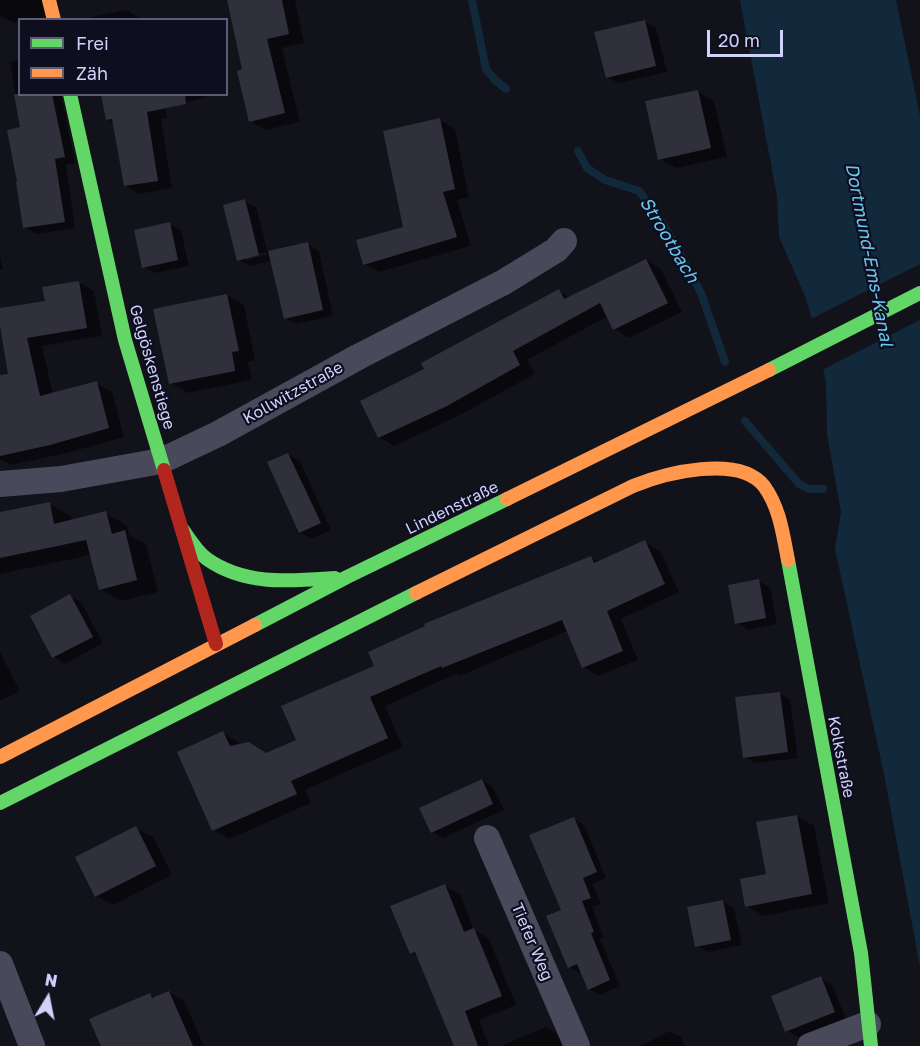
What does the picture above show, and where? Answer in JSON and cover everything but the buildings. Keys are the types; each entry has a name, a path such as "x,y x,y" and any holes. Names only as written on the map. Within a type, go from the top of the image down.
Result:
{"street":[{"path":"49,0 54,18"},
{"name":"Gelgöskenstiege","path":"70,96 125,340 216,644"},
{"name":"Kollwitzstraße","path":"0,484 61,479 161,461 218,434 358,357 504,282 556,250 564,241"},
{"name":"Lindenstraße","path":"0,757 347,577 696,409 920,293"},
{"name":"Kolkstraße","path":"0,803 612,495 654,478 714,467 740,472 758,480 773,502 780,520 861,953 870,1035"},
{"path":"182,529 206,558 248,578 273,582 347,577"},
{"name":"Tiefer Weg","path":"487,838 577,1046"},
{"path":"0,964 32,1046"},
{"path":"810,1046 870,1035"}],"water":[{"name":"Dortmund-Ems-Kanal","path":"740,0 896,0 920,116 920,967 884,774 835,549 841,512 827,434 826,383 806,298 779,237 777,196"}],"pier":[{"path":"920,264 920,320 820,371 809,320"}],"waterway":[{"path":"472,0 486,69 506,89"},
{"name":"Strootbach","path":"578,151 587,168 605,180 639,191 665,227 701,293 725,362"},
{"name":"Strootbach","path":"745,421 799,484 809,489 823,489"}],"traffic: fast":[{"path":"70,96 125,340 164,470"},
{"path":"769,370 920,293"},
{"path":"255,625 507,499"},
{"path":"183,530 203,556 237,574 269,580 335,578"},
{"path":"788,560 861,953 871,1046"},
{"path":"0,803 416,593"}],"traffic: slow":[{"path":"49,0 54,18"},
{"path":"507,499 769,370"},
{"path":"416,593 633,486 663,476 701,469 737,471 753,476 764,486 777,512 788,560"},
{"path":"0,757 255,625"}],"traffic: jam":[{"path":"164,470 216,644"}]}
